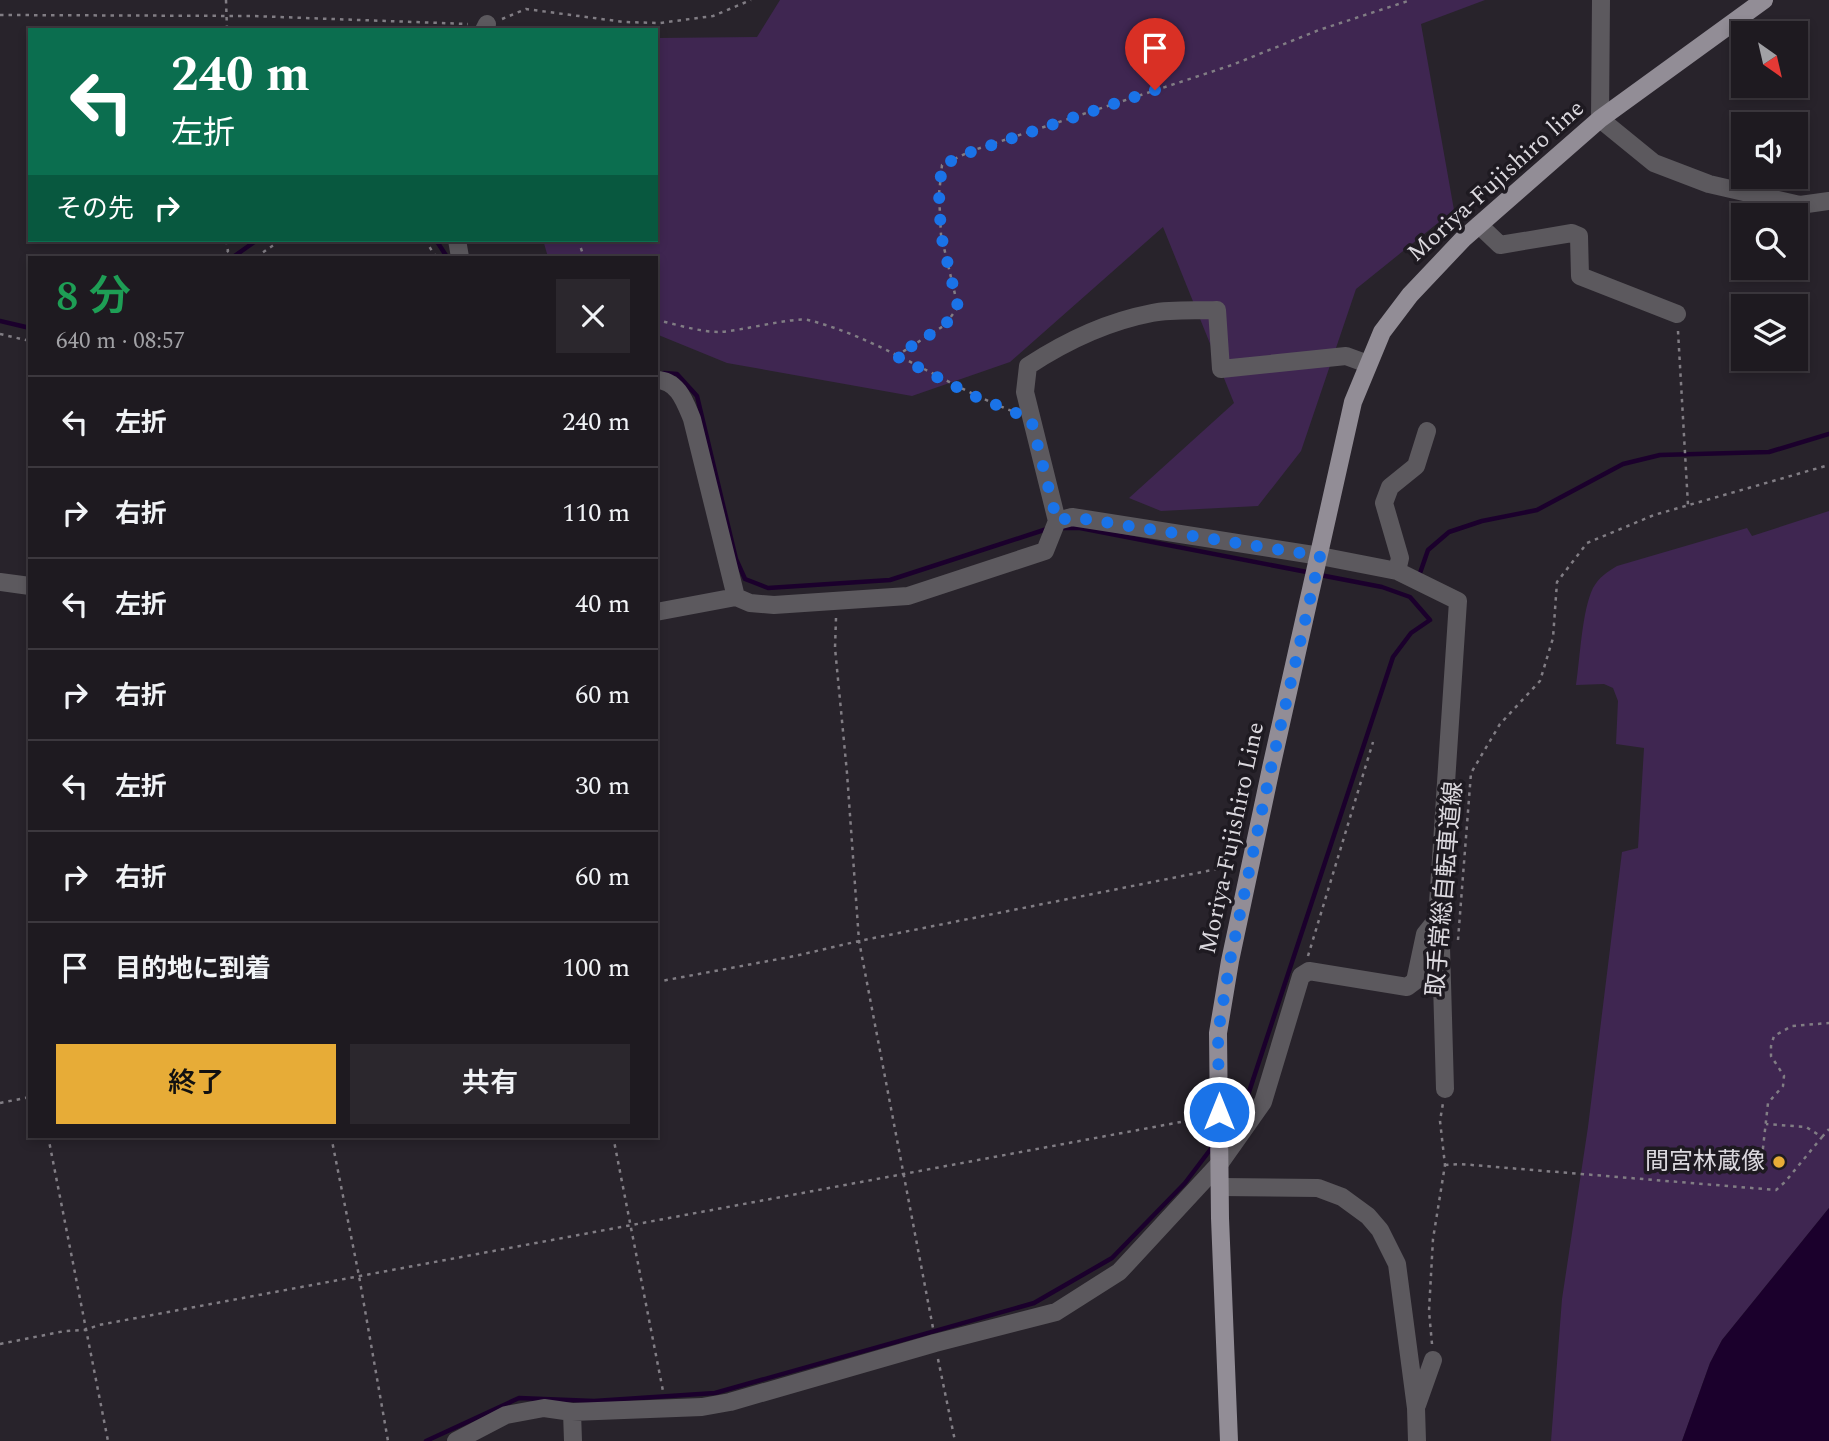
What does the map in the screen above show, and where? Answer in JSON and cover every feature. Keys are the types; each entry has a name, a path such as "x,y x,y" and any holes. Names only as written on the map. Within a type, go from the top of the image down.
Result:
{"main road":[{"name":"Moriya-Fujishiro line","path":"1317,569 1353,402 1382,332 1410,295 1479,225 1600,119 1764,0"},
{"name":"Moriya-Fujishiro Line","path":"1229,1441 1220,1187 1218,1033 1230,961 1271,768 1317,569"}],"street":[{"path":"1601,0 1600,119 1654,163 1709,184 1800,205 1829,201"},
{"path":"1479,225 1500,245 1572,233 1579,236 1580,276 1677,314"},
{"path":"658,612 736,597 750,603 774,605 908,596 1045,551 1054,527 1025,392 1028,366 1060,345 1103,326 1154,313 1217,310 1221,369 1346,356 1368,364"},
{"path":"658,380 663,380 681,392 692,419 736,597"},
{"path":"1402,574 1384,503 1390,487 1416,466 1427,431"},
{"path":"1054,527 1072,517 1317,569 1402,574 1458,601 1437,919 1441,947 1445,1088"},
{"path":"0,582 28,586"},
{"path":"456,1441 506,1415 544,1408 572,1412 702,1407 730,1402 935,1343 1056,1312 1119,1272 1220,1160 1263,1102 1301,976 1309,971 1407,987 1415,981 1425,934 1437,919"},
{"path":"1220,1187 1318,1188 1342,1197 1368,1216 1380,1230 1397,1264 1416,1408 1417,1441"},
{"path":"1416,1408 1433,1360"},
{"path":"572,1412 573,1441"}],"path":[{"path":"226,0 226,28"},
{"path":"0,15 227,17 486,27 526,9 624,22 660,23 713,16 751,0"},
{"path":"896,356 945,325 958,307 941,235 939,194 942,165 994,144 1232,65 1320,30 1410,0"},
{"path":"257,256 278,242"},
{"path":"1677,314 1688,505"},
{"path":"658,320 717,332 804,319 846,332 974,396 1031,419"},
{"path":"0,334 28,341"},
{"name":"取手常総自転車道線","path":"1458,951 1471,774 1500,724 1540,681 1553,638 1558,582 1587,543 1654,515 1829,465"},
{"path":"837,602 835,648 859,941 955,1441"},
{"path":"1301,976 1373,742"},
{"path":"658,982 795,957 859,941 1252,862"},
{"path":"1761,1166 1768,1103 1783,1086 1784,1076 1771,1056 1774,1036 1792,1026 1829,1023"},
{"path":"1433,1360 1429,1311 1433,1239 1445,1165 1440,1121 1445,1088"},
{"path":"0,1103 28,1097"},
{"path":"0,1344 65,1331 85,1331 99,1325 1196,1119 1219,1117"},
{"path":"1766,1124 1806,1127 1822,1137"},
{"path":"1445,1165 1460,1164 1776,1190 1829,1129"},
{"path":"48,1138 108,1441"},
{"path":"331,1138 388,1441"},
{"path":"613,1138 663,1391"}],"shaded area":[{"path":"780,0 1485,0 1421,24 1454,210 1356,289 1301,451 1258,506 1161,511 1129,498 1234,403 1163,227 1010,362 912,396 727,363 658,335 658,256 548,256 544,242 658,242 658,38 757,37"},
{"path":"1829,511 1829,1208 1722,1340 1710,1363 1682,1441 1551,1441 1562,1299 1588,1127 1622,852 1638,848 1644,748 1616,744 1618,701 1613,688 1604,684 1576,685 1589,597 1598,581 1617,566 1747,528 1752,536"},
{"path":"1829,1208 1829,1441 1682,1441 1710,1363 1722,1340"}],"waterway":[{"path":"234,256 254,242"},
{"path":"437,242 446,256"},
{"path":"0,321 28,328"},
{"path":"664,373 677,374 697,396 736,559 745,579 768,588 890,580 1050,528"},
{"path":"1419,576 1428,550 1449,532 1482,521 1537,510 1623,464 1660,455 1769,452 1829,434"},
{"path":"1059,528 1080,528 1312,573"},
{"path":"1225,1131 1245,1104 1393,657 1411,633 1430,620 1410,597 1382,587 1320,575"},
{"path":"426,1441 519,1398 594,1401 715,1393 1034,1303 1112,1258 1185,1183 1213,1146"}],"place":[{"name":"間宮林蔵像","path":"1779,1162"}],"route":[{"path":"1155,90 971,152 942,165 939,194 941,235 953,276 958,307 945,325 896,356 974,396 1031,419 1057,521 1072,517 1320,556 1230,961 1218,1033 1219,1112"}]}
